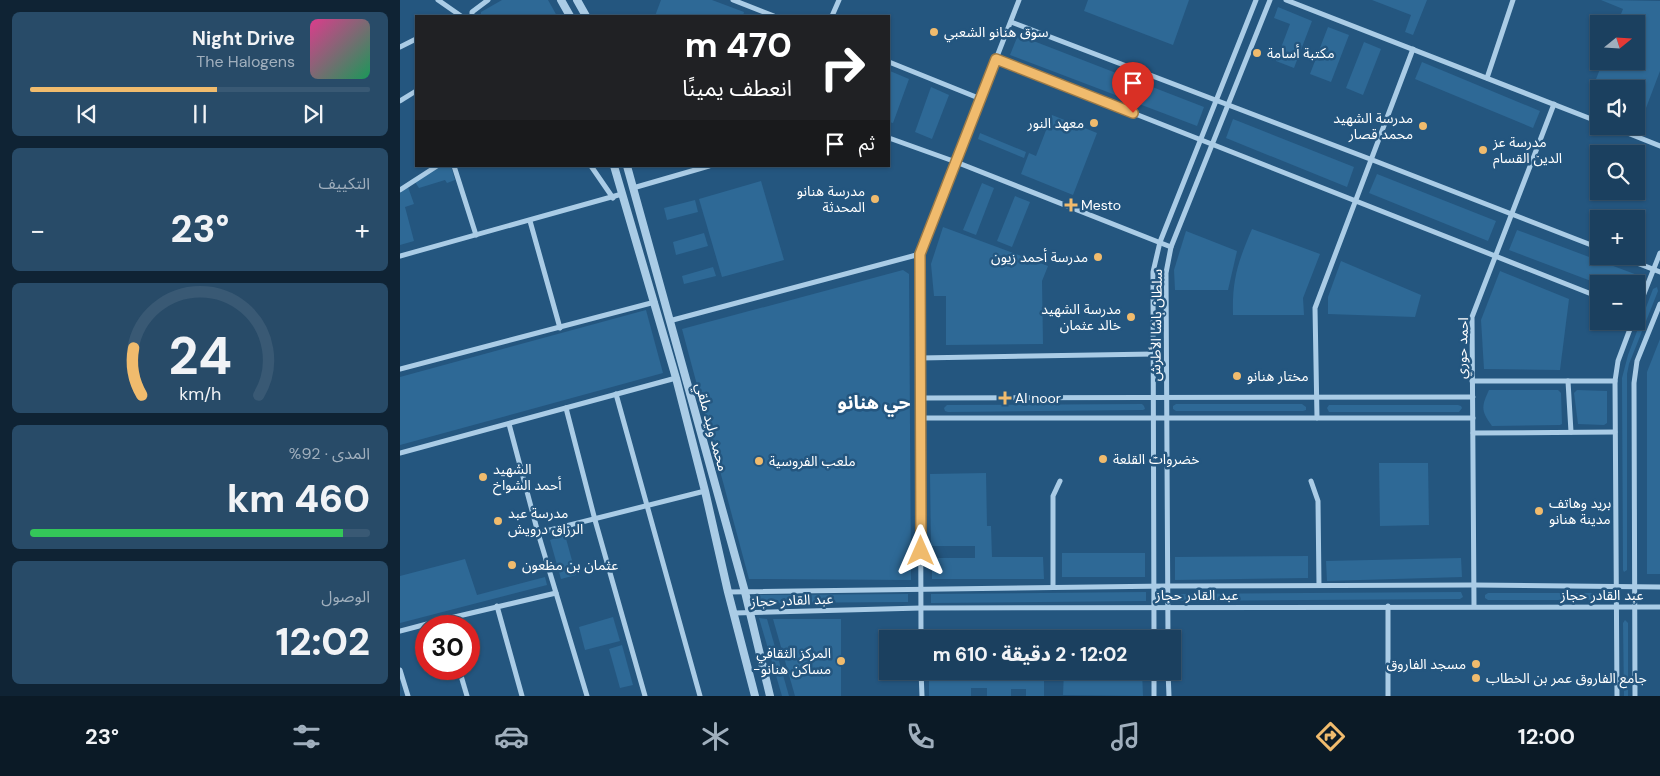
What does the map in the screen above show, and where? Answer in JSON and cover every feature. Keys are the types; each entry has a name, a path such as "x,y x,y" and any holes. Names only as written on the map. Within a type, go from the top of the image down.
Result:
{"street":[{"path":"438,0 457,15"},
{"path":"472,15 472,12 488,0"},
{"path":"561,0 569,15"},
{"path":"733,0 771,15"},
{"path":"832,15 839,0"},
{"path":"921,630 920,254 1019,0"},
{"name":"سلطان باشا الأطرش","path":"1154,630 1153,272 1160,242 1256,0"},
{"name":"سلطان باشا الأطرش","path":"1168,630 1166,273 1171,247 1270,0"},
{"path":"1286,0 1590,118"},
{"path":"1487,78 1513,0"},
{"path":"579,2 586,15"},
{"path":"1011,22 1370,158 1590,244"},
{"path":"400,47 415,40"},
{"path":"1317,418 1314,308 1413,49"},
{"path":"996,59 1590,293"},
{"path":"890,62 981,99"},
{"path":"400,101 415,92"},
{"name":"احمد حوري","path":"1474,606 1472,317 1554,104"},
{"path":"1632,135 1660,146"},
{"path":"890,138 956,162 1171,247"},
{"path":"400,190 435,167"},
{"path":"454,167 476,235"},
{"path":"592,167 613,198"},
{"name":"محمد وليد ملقي","path":"614,167 676,378 755,696"},
{"name":"محمد وليد ملقي","path":"627,167 745,592 770,696"},
{"path":"633,188 706,167"},
{"path":"400,256 622,194"},
{"path":"530,221 560,328"},
{"path":"1645,290 1660,253"},
{"path":"669,321 920,254"},
{"path":"1641,265 1660,272"},
{"path":"400,369 655,302"},
{"path":"1635,696 1634,383 1638,361 1660,304"},
{"path":"1617,696 1615,381 1618,361 1630,330"},
{"path":"920,358 1154,354"},
{"path":"400,453 676,378"},
{"path":"1568,381 1571,432"},
{"path":"1472,382 1615,381"},
{"path":"616,394 700,696"},
{"path":"920,398 1473,397"},
{"path":"566,408 644,696"},
{"path":"920,418 1473,418"},
{"path":"509,424 538,533 587,696"},
{"path":"1473,433 1615,432"},
{"path":"1053,587 1053,496 1060,481"},
{"path":"1311,481 1318,501 1319,585"},
{"path":"538,533 705,491"},
{"name":"عبد القادر حجاز","path":"728,592 1319,585 1660,587"},
{"path":"462,615 556,593"},
{"path":"497,606 522,696"},
{"name":"عبد القادر حجاز","path":"734,614 921,608 1154,606 1660,607"},
{"path":"1388,606 1388,696"},
{"path":"400,631 415,627"},
{"path":"400,670 408,696"},
{"path":"462,680 467,696"},
{"path":"921,680 922,696"},
{"path":"1154,680 1154,696"},
{"path":"1168,680 1169,696"}],"shaded area":[{"path":"502,0 548,0 556,15 481,15 481,12"},
{"path":"661,0 712,0 744,12 743,15 655,15"},
{"path":"1088,0 1189,0 1173,45 1084,11"},
{"path":"1372,0 1427,0 1413,35 1405,32 1411,15"},
{"path":"1601,0 1660,1 1660,71 1646,108 1645,80 1596,80 1600,70 1645,70 1645,15 1621,15 1623,9"},
{"path":"1278,7 1312,21 1294,68 1276,61 1290,24 1274,18"},
{"path":"1328,27 1349,35 1331,82 1310,74"},
{"path":"1018,35 1204,107 1197,126 1010,55"},
{"path":"1364,42 1381,49 1363,95 1346,88"},
{"path":"1422,62 1540,111 1533,128 1415,79"},
{"path":"890,71 909,79 893,123 890,122"},
{"path":"931,87 949,95 932,139 915,132"},
{"path":"1052,115 1097,133 1073,195 1021,174 1029,153 1036,156"},
{"path":"1233,119 1354,167 1347,187 1226,138"},
{"path":"980,133 1026,152 1024,158 978,139"},
{"path":"438,167 451,167 455,180 447,183 445,180 419,188 415,182"},
{"path":"1377,174 1496,221 1488,241 1369,193"},
{"path":"761,181 784,260 722,277 699,199"},
{"path":"982,183 994,188 976,235 963,230"},
{"path":"408,187 414,204 405,207 414,241 400,245 400,192"},
{"path":"1015,196 1030,202 1012,247 997,241"},
{"path":"695,200 698,212 667,220 664,208"},
{"path":"943,227 1048,266 1042,281 1043,344 946,345 946,296 934,296 931,264"},
{"path":"1252,229 1320,254 1303,298 1304,315 1233,315 1237,271"},
{"path":"1517,230 1590,257 1590,265 1611,265 1637,275 1590,275 1590,281 1509,250"},
{"path":"1186,231 1237,251 1228,290 1175,290 1174,270"},
{"path":"704,233 708,246 676,255 673,242"},
{"path":"1341,261 1421,295 1415,317 1328,314 1328,297"},
{"path":"713,267 716,276 684,284 682,276"},
{"path":"903,270 909,274 911,580 749,579 682,329"},
{"path":"1500,271 1569,299 1560,370 1484,369 1481,320"},
{"path":"1657,287 1658,291 1645,324 1645,310 1653,289"},
{"path":"646,310 663,373 400,445 400,377"},
{"path":"1637,330 1643,330 1627,374 1627,570 1624,572 1622,378"},
{"path":"1660,339 1660,574 1647,574 1647,372"},
{"path":"1489,390 1558,390 1561,393 1562,424 1492,426 1483,409"},
{"path":"1577,390 1607,391 1607,423 1604,425 1578,424 1574,393"},
{"path":"1142,404 1145,409 1143,410 948,412 944,408 947,405"},
{"path":"1176,404 1302,404 1306,407 1306,410 1176,411 1173,409 1173,406"},
{"path":"1329,405 1458,405 1462,408 1459,412 1329,412 1327,408"},
{"path":"1379,463 1428,463 1429,525 1380,526"},
{"path":"986,473 987,526 991,526 992,557 1043,557 1044,579 932,579 932,558 975,558 975,546 931,546 930,474"},
{"path":"565,535 576,575 561,579 550,540"},
{"path":"1062,553 1145,553 1145,577 1062,577"},
{"path":"1308,556 1308,578 1175,580 1175,557"},
{"path":"1461,558 1462,577 1327,581 1326,561"},
{"path":"465,559 477,595 545,577 547,585 431,615 415,615 415,619 400,623 400,576"},
{"path":"1146,592 1146,601 931,603 931,594"},
{"path":"1461,592 1463,597 1460,599 1176,601 1176,594"},
{"path":"1488,593 1596,593 1600,596 1596,600 1488,600 1485,598 1485,595"},
{"path":"908,594 908,602 755,603 754,595"},
{"path":"613,617 620,641 585,650 579,627"},
{"path":"759,618 767,619 789,696 782,696"},
{"path":"773,619 841,619 841,696 795,696"},
{"path":"1625,620 1628,623 1628,696 1624,696 1623,623"},
{"path":"622,645 633,685 620,688 609,649"},
{"path":"929,680 1044,680 1044,696 1026,696 1026,689 1011,689 1011,696 987,696 987,688 971,688 971,696 929,696"},
{"path":"1064,680 1142,680 1143,696 1063,695"}],"place":[{"name":"سوق هنانو الشعبي","path":"934,32"},
{"name":"مكتبة أسامة","path":"1257,53"},
{"name":"معهد النور","path":"1094,123"},
{"name":"مدرسة الشهيد محمد قصار","path":"1423,126"},
{"name":"مدرسة عز الدين القسام","path":"1483,150"},
{"name":"مدرسة هنانو المحدثة","path":"875,199"},
{"name":"Mesto","path":"1071,205"},
{"name":"مدرسة أحمد زيون","path":"1098,257"},
{"name":"مدرسة الشهيد خالد عثمان","path":"1131,317"},
{"name":"مختار هنانو","path":"1237,376"},
{"name":"Al noor","path":"1005,398"},
{"name":"خضروات القلعة","path":"1103,459"},
{"name":"ملعب الفروسية","path":"759,461"},
{"name":"الشهيد أحمد الشواخ","path":"483,477"},
{"name":"بريد وهاتف مدينة هنانو","path":"1539,511"},
{"name":"مدرسة عبد الرزاق درويش","path":"498,521"},
{"name":"عثمان بن مظعون","path":"512,565"},
{"name":"المركز الثقافي -مساكن هنانو","path":"841,661"},
{"name":"مسجد الفاروق","path":"1476,664"},
{"name":"جامع الفاروق عمر بن الخطاب","path":"1476,678"}],"district":[{"name":"حي هنانو","path":"874,402"}],"route":[{"path":"921,551 920,254 996,59 1133,113"}]}
